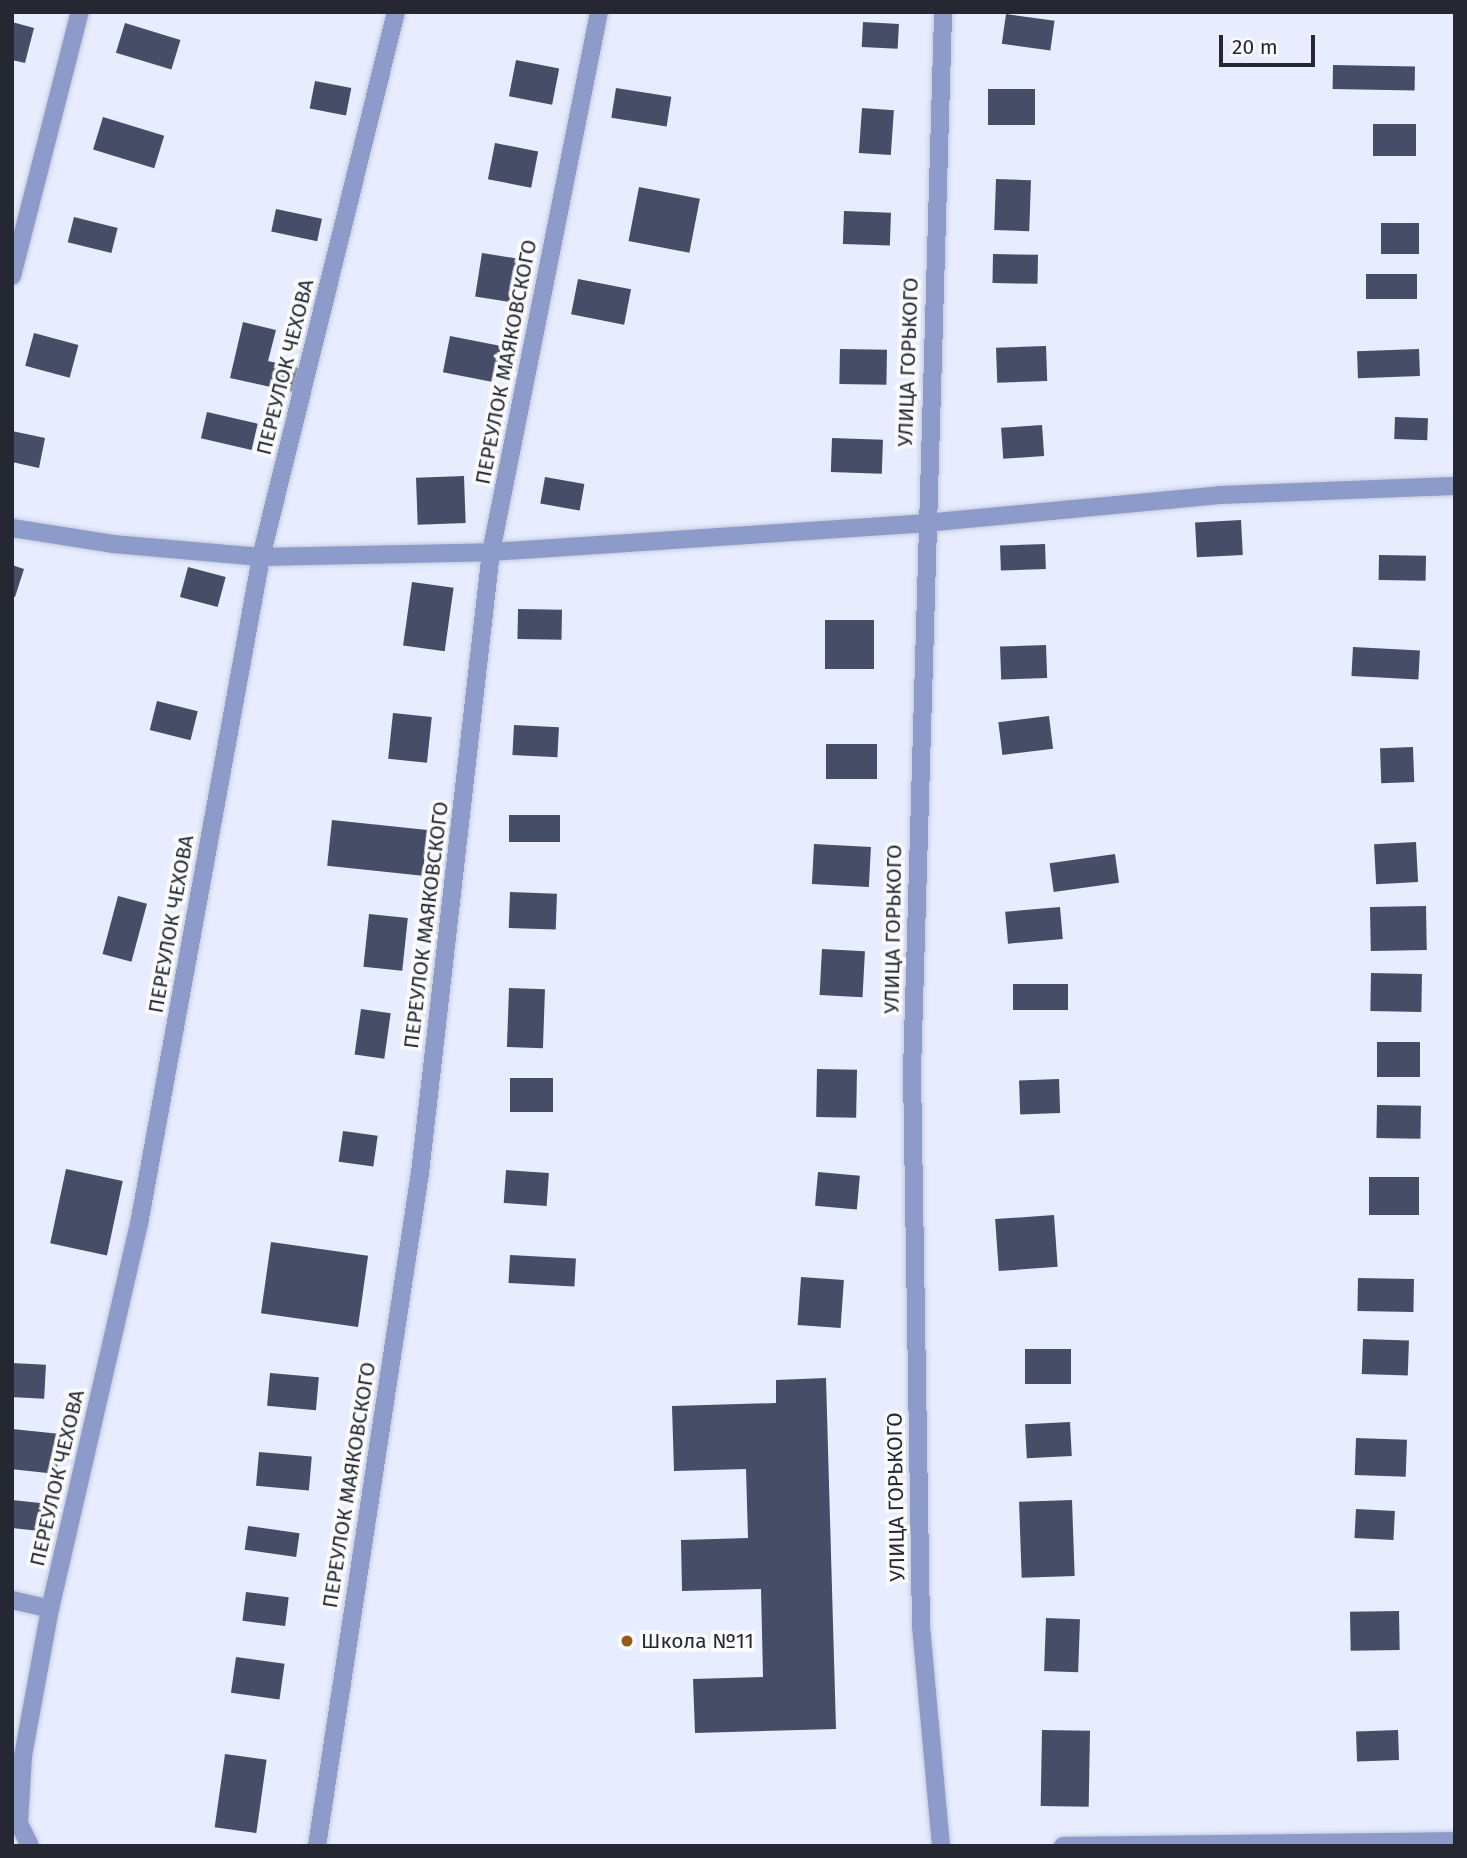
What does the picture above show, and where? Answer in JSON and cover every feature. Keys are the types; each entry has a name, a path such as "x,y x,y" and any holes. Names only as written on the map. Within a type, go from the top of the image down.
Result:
{"street":[{"path":"12,276 80,12"},
{"name":"ПЕРЕУЛОК ЧЕХОВА","path":"30,1846 19,1823 23,1756 50,1609 139,1224 261,557 396,12"},
{"name":"ПЕРЕУЛОК МАЯКОВСКОГО","path":"317,1846 420,1173 491,552 599,12"},
{"name":"УЛИЦА ГОРЬКОГО","path":"941,1846 921,1626 912,1072 925,523 943,12"},
{"path":"12,528 113,544 261,557 491,552 925,523 1220,495 1455,486"},
{"path":"12,1600 50,1609"},
{"path":"1063,1846 1455,1841"}],"building":[{"path":"1006,14 1055,21 1050,51 1002,44"},
{"path":"12,22 34,28 25,63 12,60"},
{"path":"863,22 899,24 898,49 862,47"},
{"path":"125,23 180,40 171,70 116,53"},
{"path":"516,60 559,68 552,105 509,96"},
{"path":"1333,65 1415,66 1415,90 1333,89"},
{"path":"315,81 351,88 346,116 310,108"},
{"path":"616,88 671,97 667,126 611,118"},
{"path":"988,89 1035,89 1035,125 988,125"},
{"path":"862,108 894,110 891,155 859,153"},
{"path":"103,117 164,136 154,168 93,150"},
{"path":"1373,124 1416,124 1416,156 1373,156"},
{"path":"495,143 538,151 531,188 488,179"},
{"path":"996,179 1031,180 1029,231 994,230"},
{"path":"639,187 700,199 689,253 629,241"},
{"path":"276,209 322,219 317,241 271,231"},
{"path":"844,211 891,213 890,246 843,244"},
{"path":"74,217 118,228 111,253 68,242"},
{"path":"1381,223 1419,223 1419,254 1381,254"},
{"path":"482,253 518,259 511,302 475,296"},
{"path":"993,254 1038,255 1037,284 992,283"},
{"path":"1366,274 1417,274 1417,299 1366,299"},
{"path":"578,279 631,289 624,325 571,314"},
{"path":"243,322 276,330 268,361 299,368 293,392 230,378"},
{"path":"34,333 78,345 70,378 25,366"},
{"path":"450,336 501,346 494,382 443,372"},
{"path":"1046,346 1047,381 997,383 996,348"},
{"path":"840,349 887,350 886,385 839,384"},
{"path":"1419,349 1420,376 1358,378 1357,351"},
{"path":"207,412 258,424 252,450 201,438"},
{"path":"1395,417 1428,418 1427,440 1394,439"},
{"path":"1042,425 1044,456 1003,459 1001,428"},
{"path":"12,431 45,438 39,468 12,462"},
{"path":"832,438 883,440 882,474 831,472"},
{"path":"464,476 466,523 418,525 416,478"},
{"path":"545,477 584,484 580,511 540,504"},
{"path":"1241,520 1243,555 1197,557 1195,522"},
{"path":"1045,544 1046,569 1001,571 1000,546"},
{"path":"1379,555 1426,556 1426,581 1379,580"},
{"path":"12,565 24,569 15,597 12,596"},
{"path":"188,567 226,577 218,607 180,597"},
{"path":"412,582 454,588 445,651 403,645"},
{"path":"518,609 562,610 561,640 517,639"},
{"path":"825,620 874,620 874,669 825,669"},
{"path":"1046,645 1047,678 1001,680 1000,647"},
{"path":"1353,647 1420,651 1418,679 1351,676"},
{"path":"157,701 198,711 190,740 150,730"},
{"path":"393,713 432,717 427,763 388,759"},
{"path":"1049,716 1053,749 1002,755 998,722"},
{"path":"514,725 559,727 557,757 512,755"},
{"path":"826,744 877,744 877,779 826,779"},
{"path":"1413,747 1414,782 1381,783 1380,748"},
{"path":"509,815 560,815 560,842 509,842"},
{"path":"332,820 427,830 423,876 327,866"},
{"path":"1416,842 1418,882 1376,884 1374,844"},
{"path":"814,844 871,847 869,887 812,884"},
{"path":"1115,854 1119,883 1054,892 1050,863"},
{"path":"510,892 557,894 556,930 509,928"},
{"path":"118,896 147,904 131,962 102,954"},
{"path":"1426,906 1427,950 1371,951 1370,907"},
{"path":"1060,907 1063,939 1008,944 1005,912"},
{"path":"369,914 408,918 402,971 363,967"},
{"path":"822,949 865,951 863,997 820,995"},
{"path":"1371,973 1422,974 1421,1012 1370,1011"},
{"path":"1013,984 1068,984 1068,1010 1013,1010"},
{"path":"509,988 545,989 543,1048 507,1047"},
{"path":"361,1009 391,1013 384,1059 355,1055"},
{"path":"1377,1042 1420,1042 1420,1077 1377,1077"},
{"path":"817,1069 857,1070 856,1118 816,1117"},
{"path":"510,1078 553,1078 553,1112 510,1112"},
{"path":"1059,1079 1060,1113 1020,1114 1019,1080"},
{"path":"1377,1105 1421,1106 1420,1139 1376,1138"},
{"path":"343,1131 378,1136 373,1167 339,1162"},
{"path":"66,1169 123,1181 107,1255 50,1243"},
{"path":"506,1170 549,1173 547,1206 504,1203"},
{"path":"818,1172 860,1176 857,1210 815,1206"},
{"path":"1369,1177 1419,1177 1419,1215 1369,1215"},
{"path":"1054,1215 1058,1267 999,1271 995,1219"},
{"path":"271,1242 368,1256 358,1327 261,1313"},
{"path":"510,1255 576,1258 574,1286 509,1283"},
{"path":"801,1277 844,1280 841,1328 798,1325"},
{"path":"1358,1278 1414,1279 1413,1312 1357,1311"},
{"path":"1363,1339 1409,1341 1408,1376 1362,1374"},
{"path":"1025,1349 1071,1349 1071,1384 1025,1384"},
{"path":"12,1363 46,1365 44,1399 12,1397"},
{"path":"270,1373 319,1377 316,1410 267,1406"},
{"path":"826,1378 836,1729 695,1733 693,1679 763,1677 761,1589 682,1591 681,1540 748,1538 746,1469 674,1471 672,1406 776,1403 776,1380"},
{"path":"1070,1422 1072,1456 1027,1458 1025,1424"},
{"path":"12,1429 61,1434 57,1474 12,1469"},
{"path":"1356,1438 1407,1440 1406,1477 1355,1475"},
{"path":"259,1452 312,1457 309,1490 256,1486"},
{"path":"12,1500 43,1503 40,1531 12,1528"},
{"path":"1072,1500 1075,1576 1022,1578 1019,1502"},
{"path":"1356,1509 1395,1511 1393,1540 1354,1538"},
{"path":"248,1526 299,1533 296,1557 245,1550"},
{"path":"246,1592 289,1597 285,1626 242,1621"},
{"path":"1399,1611 1400,1650 1351,1651 1350,1612"},
{"path":"1046,1618 1080,1619 1078,1672 1044,1671"},
{"path":"236,1657 285,1664 280,1699 231,1693"},
{"path":"1042,1730 1090,1731 1089,1807 1041,1806"},
{"path":"1398,1730 1399,1760 1357,1761 1356,1731"},
{"path":"225,1754 267,1760 256,1833 215,1827"}],"place":[{"name":"Школа №11","path":"627,1641"}]}
